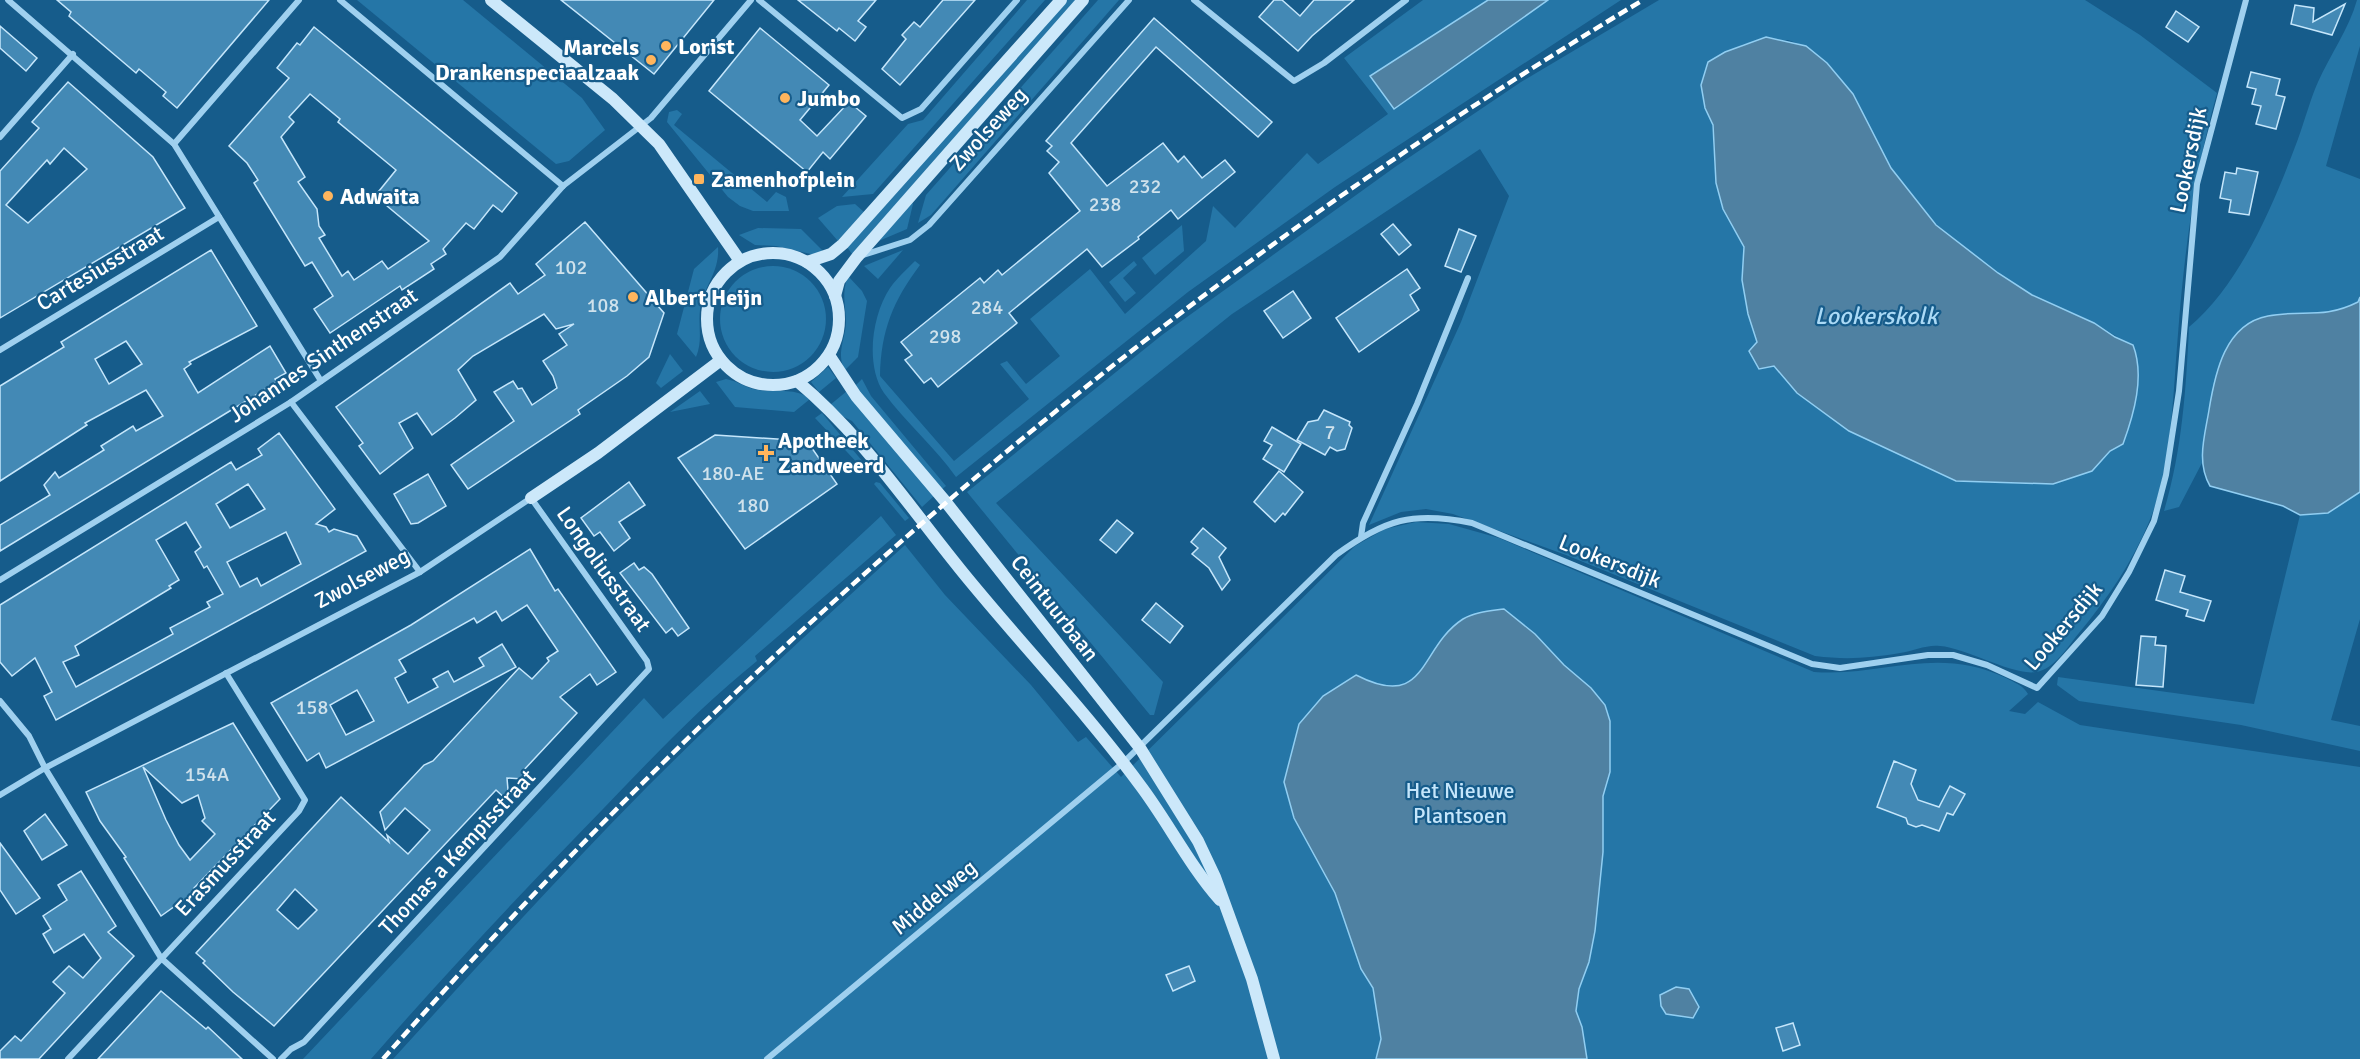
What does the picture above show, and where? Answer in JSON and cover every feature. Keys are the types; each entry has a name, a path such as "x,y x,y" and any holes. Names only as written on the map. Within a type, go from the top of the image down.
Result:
{"street":[{"path":"8,0 73,54 174,144 321,381"},
{"path":"174,144 299,0"},
{"path":"340,0 563,186"},
{"path":"491,0 613,99 640,125 667,155 740,261"},
{"name":"Johannes Sinthenstraat","path":"0,580 291,402 500,257 563,186 651,118 673,95 751,0"},
{"path":"759,0 902,118 921,109 1017,0"},
{"name":"Zwolseweg","path":"807,262 831,254 843,244 1062,0"},
{"name":"Zwolseweg","path":"835,296 839,281 857,257 1083,0"},
{"name":"Zwolseweg","path":"857,257 910,240 929,225 1129,0"},
{"path":"1194,0 1294,81 1324,63 1406,0"},
{"name":"Lookersdijk","path":"1124,762 1336,555 1361,537 1396,520 1411,517 1441,517 1472,523 1812,664 1840,668 1928,655 1953,655 1987,665 2037,688 2102,616 2129,572 2154,521 2166,475 2179,390 2197,184 2246,0"},
{"path":"0,137 73,54"},
{"name":"Cartesiusstraat","path":"0,350 219,217"},
{"path":"774,253 807,262 824,277 835,296 839,326 829,355 809,375 786,384 761,384 739,376 721,360 707,329 708,306 716,285 740,261 751,256 774,253"},
{"path":"1361,537 1363,523 1408,425 1468,279"},
{"name":"Ceintuurbaan","path":"829,355 856,396 945,501 1140,748 1198,840 1215,877 1222,902 1252,980 1274,1059"},
{"name":"Zwolseweg","path":"0,795 45,768 420,572 598,453 721,360"},
{"name":"Ceintuurbaan","path":"797,381 817,397 879,467 960,569 1124,762 1165,818 1205,882 1222,902"},
{"path":"291,402 420,572"},
{"name":"Longoliusstraat","path":"531,498 647,661"},
{"name":"Thomas a Kempisstraat","path":"281,1059 291,1049 304,1042 645,676 649,669 647,661"},
{"name":"Erasmusstraat","path":"68,1059 299,811 304,800 226,673"},
{"path":"0,701 29,736 45,768 161,958 273,1059"},
{"name":"Middelweg","path":"767,1059 1124,762"}],"green space":[{"path":"357,0 463,0 582,98 605,130 569,161 556,164"},
{"path":"1027,0 1045,0 873,194 842,197 908,124 923,120"},
{"path":"1065,0 1076,0 852,254 847,247"},
{"path":"1098,0 1119,0 931,215 918,223 926,195"},
{"path":"1423,0 1488,0 1371,76 1394,109 1548,0 1621,0 1335,187 1188,292 956,477 884,393 874,369 873,340 879,312 890,288 902,274 915,261 920,265 902,291 890,317 883,344 880,376 954,461 1029,399 1000,364 1007,361 1026,384 1060,356 1030,319 1090,269 1125,314 1206,241 1213,206 1235,228 1307,153 1318,164 1388,114 1344,58"},
{"path":"1659,0 2085,0 2140,35 2217,93 2202,152 2187,243 2173,405 2167,454 2157,500 2135,552 2118,580 2055,662 2043,670 2026,672 1963,651 1935,646 1868,657 1815,656 1566,555 1453,514 1426,509 1401,512 1369,525 1461,322 1509,196 1480,149 1232,314 996,503 1163,682 1154,715 1150,715 967,492 1162,335 1395,167 1521,82","holes":["1788,40 1809,50 1826,62 1839,77 1895,175 1946,234 1981,263 2019,288 2086,319 2133,345 2123,444 2110,451 2092,471 2053,484 1956,481 1849,431 1797,393 1757,343 1748,314 1742,280 1744,247 1723,209 1716,183 1708,62 1744,44"]},
{"path":"2357,0 2360,0 2360,46 2326,166 2360,179 2360,297 2358,302 2335,312 2266,316 2248,324 2213,385 2203,461 2179,507 2164,511 2179,443 2185,397 2189,327 2225,288 2254,240 2289,163 2318,82"},
{"path":"677,110 682,114 674,125 767,202 776,192 786,197 789,211 753,211 740,206 728,197 667,122 669,112"},
{"path":"911,202 913,204 907,229 874,243"},
{"path":"855,204 864,212 838,241 818,218 837,206"},
{"path":"1182,225 1184,251 1155,275 1142,258"},
{"path":"758,228 801,229 823,251 815,255 776,246 755,245 739,235"},
{"path":"718,247 714,272 700,310 700,339 696,357 677,334 694,269"},
{"path":"903,250 878,279 864,266"},
{"path":"1134,261 1137,265 1123,278 1136,293 1125,302 1109,282"},
{"path":"773,266 793,270 811,281 822,299 826,319 822,339 811,357 793,368 773,372 753,368 735,357 724,339 720,319 724,299 735,281 753,270"},
{"path":"848,276 862,291 867,301 858,357 845,370 841,353 846,323 844,294"},
{"path":"670,354 683,371 661,388 656,383"},
{"path":"828,367 836,378 819,392 811,382"},
{"path":"726,379 753,389 790,391 810,399 794,412 735,407 716,382"},
{"path":"862,379 871,396 946,486 941,490 855,386"},
{"path":"700,391 710,404 670,412"},
{"path":"847,391 934,496 922,507 852,421 836,413 830,405"},
{"path":"822,413 863,462 863,469 815,418"},
{"path":"880,483 909,518 905,521 874,484"},
{"path":"2360,492 2360,619 2331,720 2360,726 2360,751 2241,725 2079,701 2057,685 2058,677 2254,704 2300,515 2328,513"},
{"path":"881,516 896,535 755,656 757,661 678,732 514,901 371,1059 303,1059 644,698 663,719"},
{"name":"Het Nieuwe Plantsoen","path":"1416,522 1449,524 1499,538 1814,672 1839,672 1933,663 1981,668 2018,684 2028,694 2009,711 2025,714 2038,702 2080,725 2360,767 2360,1059 393,1059 551,887 647,787 742,695 905,545 945,595 1031,685 1078,742 1086,737 1121,777 1355,546 1385,529"}],"water":[{"path":"1488,0 1548,0 1394,109 1370,76"},
{"name":"Lookerskolk","path":"1766,37 1806,46 1827,63 1853,94 1891,168 1936,225 1998,273 2032,295 2094,323 2115,337 2133,345 2138,382 2137,395 2127,432 2123,444 2110,451 2092,471 2053,484 1956,481 1849,431 1797,393 1774,366 1759,369 1749,351 1757,342 1748,314 1742,280 1744,247 1723,209 1716,183 1713,125 1705,108 1701,85 1708,62 1725,52"},
{"path":"2360,297 2360,492 2328,513 2300,515 2283,506 2210,486 2203,468 2204,439 2219,366 2232,340 2241,329 2253,321 2280,314 2334,311 2358,302"},
{"path":"1504,609 1535,634 1564,665 1591,688 1605,705 1610,721 1610,772 1603,796 1603,852 1595,931 1589,962 1579,989 1576,1011 1582,1027 1587,1059 1376,1059 1381,1039 1373,988 1361,969 1335,893 1294,818 1284,782 1299,724 1323,696 1356,675 1379,684 1397,686 1410,681 1420,672 1448,631 1463,619 1478,613"},
{"path":"1676,987 1689,989 1699,1007 1693,1018 1666,1014 1661,1006 1660,995"}],"building":[{"path":"57,0 269,0 177,108 163,96 166,92 139,69 136,73 69,16 71,12"},
{"path":"561,0 714,0 654,74"},
{"path":"798,0 876,0 858,21 866,27 855,41 839,28 837,31"},
{"path":"943,0 975,0 900,85 882,69 906,39 902,35 914,22 920,27"},
{"path":"1274,0 1282,0 1300,16 1314,0 1354,0 1298,51 1259,17"},
{"path":"2345,4 2332,35 2291,24 2295,5 2314,8 2313,22"},
{"path":"2176,11 2199,27 2188,42 2166,27"},
{"path":"1154,18 1272,122 1258,137 1156,47 1071,143 1107,186 1163,143 1178,162 1184,156 1202,178 1225,160 1235,172 1178,219 1171,210 1138,237 1139,239 1102,267 1087,249 1009,313 1017,323 938,387 931,378 924,383 905,360 912,355 901,342 980,278 984,283 998,270 1002,275 1080,211 1049,173 1059,162 1047,151 1052,146 1046,141"},
{"path":"0,26 37,58 26,71 0,48"},
{"path":"314,27 517,193 502,212 493,205 474,229 466,223 443,249 446,254 431,264 434,269 402,290 400,286 330,333 314,309 333,296 312,262 305,266 254,183 258,180 247,163 229,146 289,78 277,68 297,43 300,45","holes":["310,94 340,119 338,122 396,170 375,196 429,241 388,269 382,261 354,280 348,271 342,276 319,238 325,235 319,226 317,209 298,182 305,177 281,137 294,122 289,117"]},
{"path":"760,28 829,85 800,120 817,136 849,102 866,116 830,159 823,152 807,172 709,91"},
{"path":"2251,72 2280,79 2276,95 2285,97 2276,129 2256,124 2261,106 2252,104 2256,89 2247,87"},
{"path":"68,82 153,157 185,208 0,318 0,171 39,128 32,122","holes":["64,148 87,169 28,223 6,205 47,160 50,164"]},
{"path":"2237,168 2258,172 2249,215 2229,212 2231,200 2220,198 2225,172 2236,174"},
{"path":"585,222 664,313 649,357 627,376 578,410 580,414 468,489 451,465 514,421 494,392 513,381 518,389 522,388 532,405 557,388 553,376 543,361 567,345 559,334 574,324 556,329 544,314 473,356 458,370 476,400 455,418 432,435 417,413 399,423 413,448 380,474 359,446 363,443 336,407 510,283 518,294 545,275 536,264"},
{"path":"1393,224 1411,245 1399,255 1381,234"},
{"path":"1459,229 1476,236 1461,272 1445,266"},
{"path":"211,250 257,326 189,362 191,364 184,369 198,393 270,346 286,373 275,379 277,382 0,551 0,525 50,495 44,485 55,472 59,478 104,450 101,446 133,426 136,431 163,416 146,390 85,423 87,425 0,481 0,386 64,347 61,342","holes":["126,341 142,364 109,384 95,359"]},
{"path":"1407,269 1420,288 1410,295 1419,310 1359,352 1336,318"},
{"path":"1293,291 1311,318 1283,338 1264,311"},
{"path":"1324,410 1350,422 1349,425 1352,428 1345,449 1337,451 1330,447 1325,455 1297,440 1308,422 1318,420"},
{"path":"1272,427 1301,444 1284,472 1263,459 1272,445 1264,441"},
{"path":"279,433 335,509 316,524 326,527 329,532 334,529 357,536 366,551 56,720 44,696 52,692 35,658 12,676 0,662 0,605 231,462 236,470 262,455 258,449","holes":["248,484 265,509 230,528 216,504","186,522 201,547 195,552 204,568 207,566 223,594 207,602 210,607 170,628 173,634 76,687 63,662 79,655 75,646 171,588 169,586 179,580 156,540","286,532 301,564 261,586 257,578 240,587 227,562"]},
{"path":"715,435 807,441 837,484 745,549 678,458"},
{"path":"1279,471 1303,492 1285,515 1283,513 1275,522 1254,502"},
{"path":"428,474 446,506 418,523 411,524 394,494"},
{"path":"629,482 645,505 619,522 630,538 614,551 600,532 594,536 581,518"},
{"path":"1117,520 1133,533 1116,553 1100,540"},
{"path":"1203,528 1226,548 1219,557 1230,580 1222,590 1209,568 1192,554 1198,548 1191,542"},
{"path":"530,549 555,591 558,589 616,672 597,685 590,674 560,697 577,713 522,772 523,779 507,778 509,802 496,790 274,1026 233,992 203,963 205,961 196,953 341,797 389,842 387,835 408,854 430,830 405,808 385,830 380,812 424,765 433,761 519,668 532,679 549,661 547,658 558,651 527,605 502,621 496,611 477,623 474,618 399,660 406,672 395,678 408,703 438,687 433,679 448,671 454,682 484,666 479,658 502,644 516,667 326,768 319,753 307,761 271,703 411,625","holes":["357,690 374,721 346,735 330,705","295,889 317,910 298,929 277,910"]},
{"path":"634,563 639,570 644,567 652,574 689,628 678,636 672,628 666,633 620,573"},
{"path":"2165,570 2185,576 2180,592 2211,601 2204,621 2186,616 2188,610 2156,600"},
{"path":"1156,603 1183,626 1170,643 1142,620"},
{"path":"2141,636 2156,637 2155,645 2166,646 2163,687 2136,685"},
{"path":"233,723 280,799 194,888 196,891 161,916 124,858 126,857 100,821 86,792","holes":["143,767 182,803 198,795 205,818 202,821 215,834 190,860 166,820"]},
{"path":"1894,761 1916,770 1911,784 1918,800 1939,807 1950,786 1965,794 1953,815 1947,813 1939,831 1922,825 1916,827 1908,824 1906,818 1877,807"},
{"path":"45,814 67,845 42,860 24,831"},
{"path":"0,843 40,898 16,914 0,890"},
{"path":"81,871 116,926 108,932 134,956 39,1059 0,1059 0,1051 15,1036 21,1041 65,993 53,982 69,966 83,978 101,958 84,934 54,953 43,934 51,929 43,916 67,900 58,885"},
{"path":"1189,966 1195,981 1173,991 1166,975"},
{"path":"161,991 206,1029 208,1027 242,1059 98,1059"},
{"path":"1793,1023 1800,1045 1783,1051 1776,1028"}],"railway":[{"path":"383,1059 522,906 667,759 817,617 972,481 1132,351 1297,227 1467,110 1643,0"}],"place":[{"name":"Lorist","path":"666,46"},
{"name":"Marcels Drankenspeciaalzaak","path":"651,60"},
{"name":"Jumbo","path":"785,98"},
{"name":"Zamenhofplein","path":"699,179"},
{"name":"Adwaita","path":"328,196"},
{"name":"Albert Heijn","path":"633,297"},
{"name":"Apotheek Zandweerd","path":"766,453"}]}
